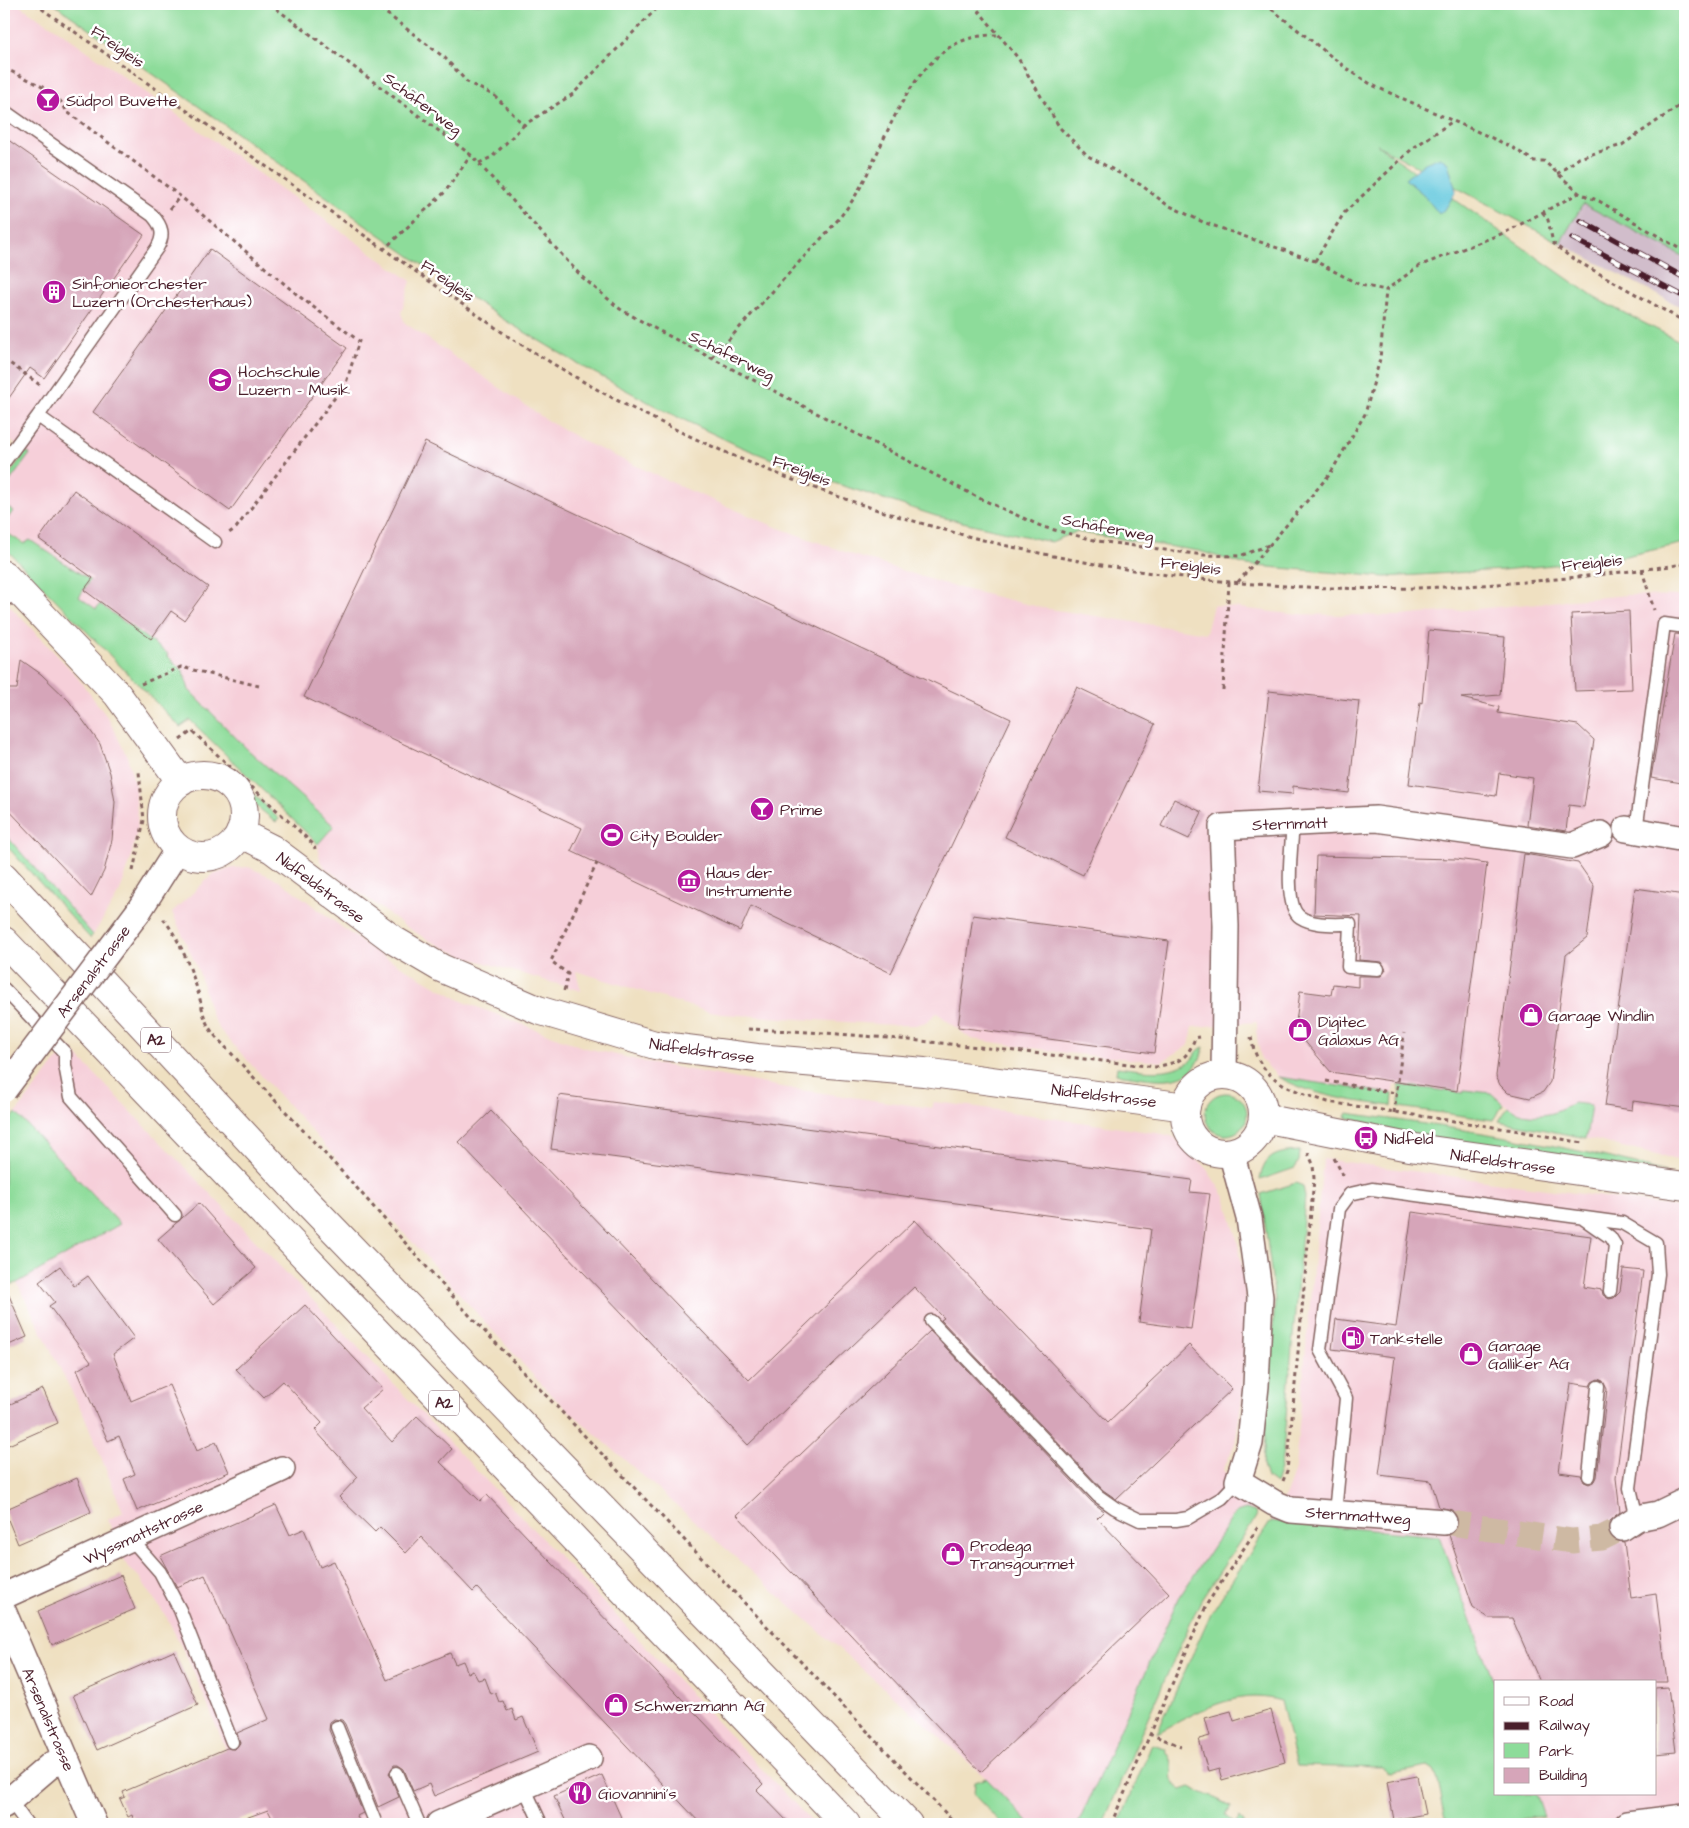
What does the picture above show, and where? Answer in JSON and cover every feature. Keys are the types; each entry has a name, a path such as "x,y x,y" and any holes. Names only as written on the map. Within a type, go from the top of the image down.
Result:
{"main road":[{"path":"8,588 117,694 181,782"},
{"path":"203,776 214,777 230,786 240,799 244,810 244,822 240,833 234,844 213,856 189,855 178,849 165,831 163,820 166,799 181,782 203,776"},
{"name":"Nidfeldstrasse","path":"240,833 272,849 388,936 440,968 538,1010 655,1045 757,1058 924,1072 1186,1107"},
{"name":"A2","path":"4,877 308,1203 908,1824"},
{"name":"A2","path":"4,941 846,1824"},
{"path":"1224,1074 1235,1076 1254,1087 1263,1107 1260,1130 1253,1140 1243,1148 1231,1152 1210,1150 1193,1137 1188,1128 1186,1107 1195,1088 1203,1080 1224,1074"},
{"name":"Nidfeldstrasse","path":"1263,1118 1410,1147 1685,1186"}],"street":[{"name":"Sternmatt","path":"1224,1074 1226,926 1222,826 1376,820 1572,846 1601,834"},
{"path":"1631,830 1685,839"},
{"name":"Arsenalstrasse","path":"4,1090 149,913 178,849"},
{"path":"1231,1152 1249,1218 1260,1297 1256,1386 1250,1442 1238,1481"},
{"name":"Wyssmattstrasse","path":"4,1596 282,1469"},
{"name":"Sternmattweg","path":"1238,1481 1274,1503 1292,1510 1444,1522"},
{"path":"1629,1523 1658,1514 1685,1501"},
{"name":"Arsenalstrasse","path":"4,1613 94,1824"},
{"path":"7,1803 52,1764 66,1758"},
{"path":"439,1824 589,1758"},
{"path":"1627,1824 1685,1817"}],"lane":[{"path":"4,111 152,216 159,223 162,232 162,240 157,248 4,462"},
{"path":"38,416 215,542"},
{"path":"1631,830 1664,624 1685,627"},
{"path":"1293,823 1290,895 1294,912 1302,918 1313,922 1350,924 1348,967 1378,968"},
{"path":"4,989 65,1053 65,1066 71,1096 174,1215"},
{"path":"1335,1513 1346,1398 1320,1350 1339,1209 1350,1194 1372,1188 1622,1223 1656,1243 1658,1274 1630,1488 1629,1523"},
{"path":"1582,1218 1610,1237 1615,1245 1610,1291"},
{"path":"931,1321 1091,1489 1115,1508 1140,1520 1188,1518 1222,1498 1238,1481"},
{"path":"1589,1476 1598,1387"},
{"path":"130,1538 160,1572 180,1610 232,1742"},
{"path":"337,1727 376,1824"},
{"path":"397,1773 419,1824"},
{"path":"524,1787 541,1824"},
{"path":"7,1803 27,1824"}],"path":[{"name":"Freigleis","path":"35,4 509,337 588,384 685,434 774,473 903,518 1009,547 1086,563 1228,582 1303,587 1415,588 1516,582 1685,564"},
{"name":"Schäferweg","path":"270,4 471,155 582,277 620,308 712,358 981,499 1043,527 1098,541 1203,555 1240,556 1270,545"},
{"path":"374,4 445,58 467,82 495,96 524,125"},
{"path":"479,163 492,157 524,125 573,94 661,4"},
{"path":"973,4 1000,35 1022,65 1060,128 1088,156 1141,185 1166,204 1203,222 1315,261 1360,284 1386,290"},
{"path":"1265,4 1359,76 1389,93 1510,146 1534,161 1544,161 1579,193 1599,201 1685,252"},
{"path":"712,358 821,239 856,194 892,120 932,61 960,40 986,35 1000,35"},
{"path":"4,68 34,82 63,102 66,111 180,196 300,297 359,341 346,383 236,528 215,542"},
{"path":"1557,174 1579,158 1622,145 1685,102"},
{"path":"1315,261 1344,213 1413,148 1453,120"},
{"path":"383,250 445,192 471,155"},
{"path":"1238,582 1330,474 1365,414 1380,359 1386,290 1419,266 1506,232 1579,193"},
{"path":"1544,212 1554,243 1570,257 1685,322"},
{"path":"4,359 40,384 38,416"},
{"path":"1642,570 1655,612 1664,624"},
{"path":"1223,690 1228,582"},
{"path":"135,686 181,667 259,686"},
{"path":"132,877 144,820 140,772 192,730 314,845 317,857"},
{"path":"562,1000 568,974 551,960 597,863"},
{"path":"149,913 168,924 198,992 205,1021 217,1038 356,1187 470,1316 956,1824"},
{"path":"555,989 572,994"},
{"path":"741,1028 819,1031 919,1040 1156,1067 1181,1061 1190,1053 1195,1038 1250,1033 1256,1059 1261,1066 1278,1081 1291,1089 1328,1102 1520,1131 1591,1145"},
{"path":"1394,1113 1404,1033"},
{"path":"1326,1082 1396,1093"},
{"path":"1148,1734 1181,1746"}],"shaded area":[{"path":"4,4 17,4 58,30 411,281 401,313 405,323 548,421 587,443 684,488 776,527 856,556 951,586 1043,608 1206,633 1213,605 1291,614 1399,616 1627,595 1685,596 1685,1162 1586,1138 1590,1105 1573,1103 1561,1111 1545,1115 1529,1115 1513,1111 1491,1093 1465,1090 1463,1094 1394,1085 1393,1094 1278,1077 1261,1059 1257,1038 1257,1022 1193,1027 1189,1045 1161,1062 1066,1053 971,1039 937,1013 926,1022 916,1025 722,1014 709,1012 576,971 581,991 462,956 430,941 405,926 324,867 320,861 318,844 334,826 247,749 189,690 183,671 167,655 100,605 97,610 78,597 90,580 4,531 4,524 13,511 4,504 4,489 29,454 6,437 4,439"},
{"path":"1583,204 1685,257 1685,309 1560,243"},
{"path":"4,600 74,673 108,718 127,756 135,785 138,827 130,862 120,891 93,935 4,833"},
{"path":"248,867 279,880 371,949 464,1002 582,1047 642,1061 793,1089 932,1108 934,1102 977,1107 1163,1134 1174,1137 1204,1165 1225,1197 1236,1234 1245,1281 1245,1355 1242,1400 1235,1443 1223,1470 1255,1512 1246,1509 1178,1599 1078,1824 1030,1824 986,1778 551,1395 220,1030 211,1014 199,972 172,912 212,875 232,868"},
{"path":"68,1046 814,1824 257,1824 193,1670 167,1618 140,1578 124,1562 108,1520 123,1512 86,1420 17,1283 119,1224 16,1113"},
{"path":"1323,1159 1685,1208 1685,1815 1623,1824 1547,1824 1537,1796 1656,1796 1656,1680 1494,1680 1494,1683 1439,1536 1271,1521 1287,1492 1295,1469"}],"green space":[{"path":"54,4 1685,4 1685,257 1583,204 1560,243 1377,145 1595,298 1685,344 1685,543 1612,559 1502,570 1385,577 1246,565 1199,551 1076,532 1051,542 936,516 828,481 741,447 661,409 580,365 506,321 434,273"},
{"path":"26,451 30,454 4,489 4,482"},
{"path":"4,504 13,511 4,524"},
{"path":"4,531 24,544 30,540 90,580 79,597 96,609 100,604 168,654 167,656 183,671 189,690 247,749 334,826 318,844 190,720 180,727 4,547"},
{"path":"239,780 279,819 276,822 250,801"},
{"path":"4,833 93,935 90,938 4,843"},
{"path":"1204,1047 1199,1061 1191,1071 1181,1076 1169,1079 1156,1079 1116,1074 1117,1067 1153,1071 1179,1067 1190,1061"},
{"path":"1278,1077 1393,1094 1392,1106 1348,1100 1319,1093"},
{"path":"1399,1085 1463,1093 1464,1090 1491,1093 1503,1104 1493,1120 1399,1107 1401,1091 1399,1090"},
{"path":"1230,1093 1238,1096 1244,1102 1247,1114 1244,1126 1238,1132 1222,1135 1214,1132 1208,1126 1205,1110 1208,1102 1214,1096"},
{"path":"1573,1103 1591,1105 1586,1138 1499,1121 1508,1107 1524,1114 1541,1115 1558,1111"},
{"path":"16,1113 120,1224 17,1283 4,1286 4,1128"},
{"path":"1347,1113 1547,1145 1665,1172 1420,1138 1345,1117"},
{"path":"1300,1151 1299,1161 1295,1168 1260,1180 1265,1165 1273,1156 1285,1152"},
{"path":"1296,1183 1303,1186 1305,1197 1283,1451 1275,1484 1267,1478 1263,1465 1275,1300 1261,1194"},
{"path":"1246,1509 1255,1512 1256,1517 1201,1600 1148,1717 1103,1824 1078,1824 1178,1599 1236,1512"},
{"path":"1271,1521 1439,1536 1494,1683 1494,1796 1537,1796 1544,1817 1491,1824 1447,1824 1437,1777 1434,1771 1428,1767 1390,1774 1383,1768 1297,1766 1281,1701 1248,1697 1232,1700 1202,1710 1157,1733 1211,1613"},
{"path":"1152,1744 1165,1748 1171,1760 1172,1779 1176,1786 1181,1790 1190,1787 1232,1806 1225,1815 1235,1823 1240,1817 1245,1824 1119,1824"},
{"path":"986,1778 1030,1824 1002,1824 974,1795 975,1782"}],"water":[{"path":"1440,157 1448,163 1456,191 1446,208 1439,214 1423,194 1405,179 1425,163"}],"building":[{"name":"Sinfonieorchester Luzern (Orchesterhaus)","path":"4,137 144,235 44,378 30,368 4,405"},
{"name":"Hochschule Luzern – Musik","path":"210,249 347,348 230,511 93,412"},
{"path":"425,442 1011,719 891,973 751,906 740,931 571,851 582,828 304,697"},
{"path":"74,490 208,587 184,620 171,611 151,639 84,590 93,578 39,539"},
{"path":"1629,611 1632,689 1575,691 1571,614"},
{"path":"1429,630 1505,637 1500,695 1461,698 1499,707 1498,713 1578,725 1594,740 1584,807 1569,805 1566,831 1527,825 1533,778 1499,773 1496,796 1409,784 1420,702 1422,703"},
{"path":"1675,634 1685,635 1685,763 1682,783 1651,778"},
{"path":"21,660 41,674 69,701 100,744 110,773 115,802 112,840 104,871 91,897 4,805 4,689 17,689"},
{"path":"1077,687 1155,724 1083,875 1005,837"},
{"path":"1269,691 1359,701 1349,793 1293,786 1293,794 1258,791"},
{"path":"1174,799 1202,812 1189,839 1161,826"},
{"name":"Garage Windlin","path":"1524,854 1578,863 1594,886 1587,938 1566,955 1550,1082 1543,1092 1530,1098 1508,1093 1500,1085 1496,1076"},
{"path":"1316,856 1456,859 1487,863 1457,1091 1331,1072 1295,1030 1300,991 1331,995 1333,984 1358,987 1358,976 1381,976 1386,970 1382,962 1359,960 1361,916 1314,914"},
{"path":"1635,888 1685,895 1685,1108 1633,1101 1632,1110 1605,1106"},
{"path":"973,915 1169,941 1154,1053 958,1027"},
{"path":"559,1095 1192,1180 1190,1192 1210,1194 1191,1329 1139,1322 1151,1229 551,1149"},
{"path":"491,1111 749,1380 915,1220 1108,1422 1189,1345 1232,1389 1116,1499 1103,1490 941,1320 944,1318 914,1287 748,1445 459,1142"},
{"path":"199,1203 256,1268 214,1304 158,1239"},
{"path":"1412,1212 1591,1236 1584,1287 1602,1290 1603,1295 1609,1299 1614,1298 1620,1292 1623,1269 1643,1271 1616,1478 1620,1512 1609,1521 1608,1528 1610,1536 1615,1541 1624,1542 1631,1598 1656,1594 1667,1682 1656,1682 1656,1680 1539,1680 1512,1618 1489,1618 1473,1607 1449,1535 1456,1530 1457,1516 1452,1510 1439,1507 1431,1481 1379,1475 1395,1357 1332,1349 1336,1319 1396,1327","holes":["1598,1379 1603,1381 1607,1389 1597,1477 1595,1481 1589,1484 1584,1482 1581,1475 1559,1472 1571,1383 1590,1386 1592,1382"]},
{"path":"60,1266 74,1286 88,1276 134,1338 113,1354 131,1401 169,1385 197,1451 216,1442 229,1472 137,1511 124,1479 135,1474 119,1436 108,1441 77,1370 91,1362 49,1306 55,1302 39,1282"},
{"path":"4,1284 27,1337 4,1347"},
{"path":"305,1305 383,1389 361,1408 392,1442 417,1416 452,1449 440,1462 480,1501 487,1495 763,1784 757,1790 790,1824 701,1824 477,1588 473,1592 421,1537 406,1553 380,1527 375,1532 339,1497 358,1477 315,1430 322,1423 283,1381 264,1398 236,1369"},
{"name":"Prodega Transgourmet","path":"930,1331 1092,1502 1104,1511 1097,1518 1169,1593 981,1772 737,1515"},
{"path":"43,1389 58,1423 4,1447 4,1407"},
{"path":"77,1478 91,1512 18,1544 4,1510"},
{"path":"276,1505 290,1535 304,1529 320,1567 334,1561 387,1680 450,1653 455,1664 463,1661 468,1673 473,1671 478,1680 485,1678 491,1694 495,1692 499,1702 503,1701 507,1711 512,1709 516,1720 523,1717 538,1752 434,1796 429,1784 413,1791 404,1769 394,1765 389,1773 399,1797 378,1807 345,1724 342,1720 334,1719 330,1722 329,1730 363,1813 357,1816 360,1824 275,1824 268,1810 229,1824 135,1824 132,1815 128,1817 120,1799 125,1797 123,1792 227,1748 235,1749 240,1743 237,1733 269,1719 205,1575 177,1587 160,1556"},
{"path":"121,1575 135,1609 52,1645 38,1611"},
{"path":"174,1651 198,1705 97,1750 73,1695"},
{"path":"1668,1687 1676,1752 1656,1754 1656,1688"},
{"path":"1271,1710 1285,1762 1222,1780 1219,1769 1208,1772 1199,1739 1210,1736 1205,1718 1231,1711 1234,1721"},
{"path":"602,1775 624,1824 567,1824 554,1796"},
{"path":"1417,1776 1425,1814 1394,1820 1387,1782"}],"tunnel":[{"path":"1444,1522 1572,1541 1602,1538 1622,1528"}],"railway":[{"path":"1581,221 1685,278"},
{"path":"1572,238 1685,297"}],"place":[{"name":"Südpol Buvette","path":"48,100"},
{"name":"Sinfonieorchester Luzern (Orchesterhaus)","path":"54,292"},
{"name":"Hochschule Luzern – Musik","path":"220,380"},
{"name":"Prime","path":"762,809"},
{"name":"City Boulder","path":"612,835"},
{"name":"Haus der Instrumente","path":"689,881"},
{"name":"Garage Windlin","path":"1531,1015"},
{"name":"Digitec Galaxus AG","path":"1300,1030"},
{"name":"Nidfeld","path":"1366,1138"},
{"name":"Tankstelle","path":"1353,1338"},
{"name":"Garage Galliker AG","path":"1471,1354"},
{"name":"Prodega Transgourmet","path":"953,1554"},
{"name":"Schwerzmann AG","path":"616,1705"},
{"name":"Giovannini's","path":"580,1793"}]}
